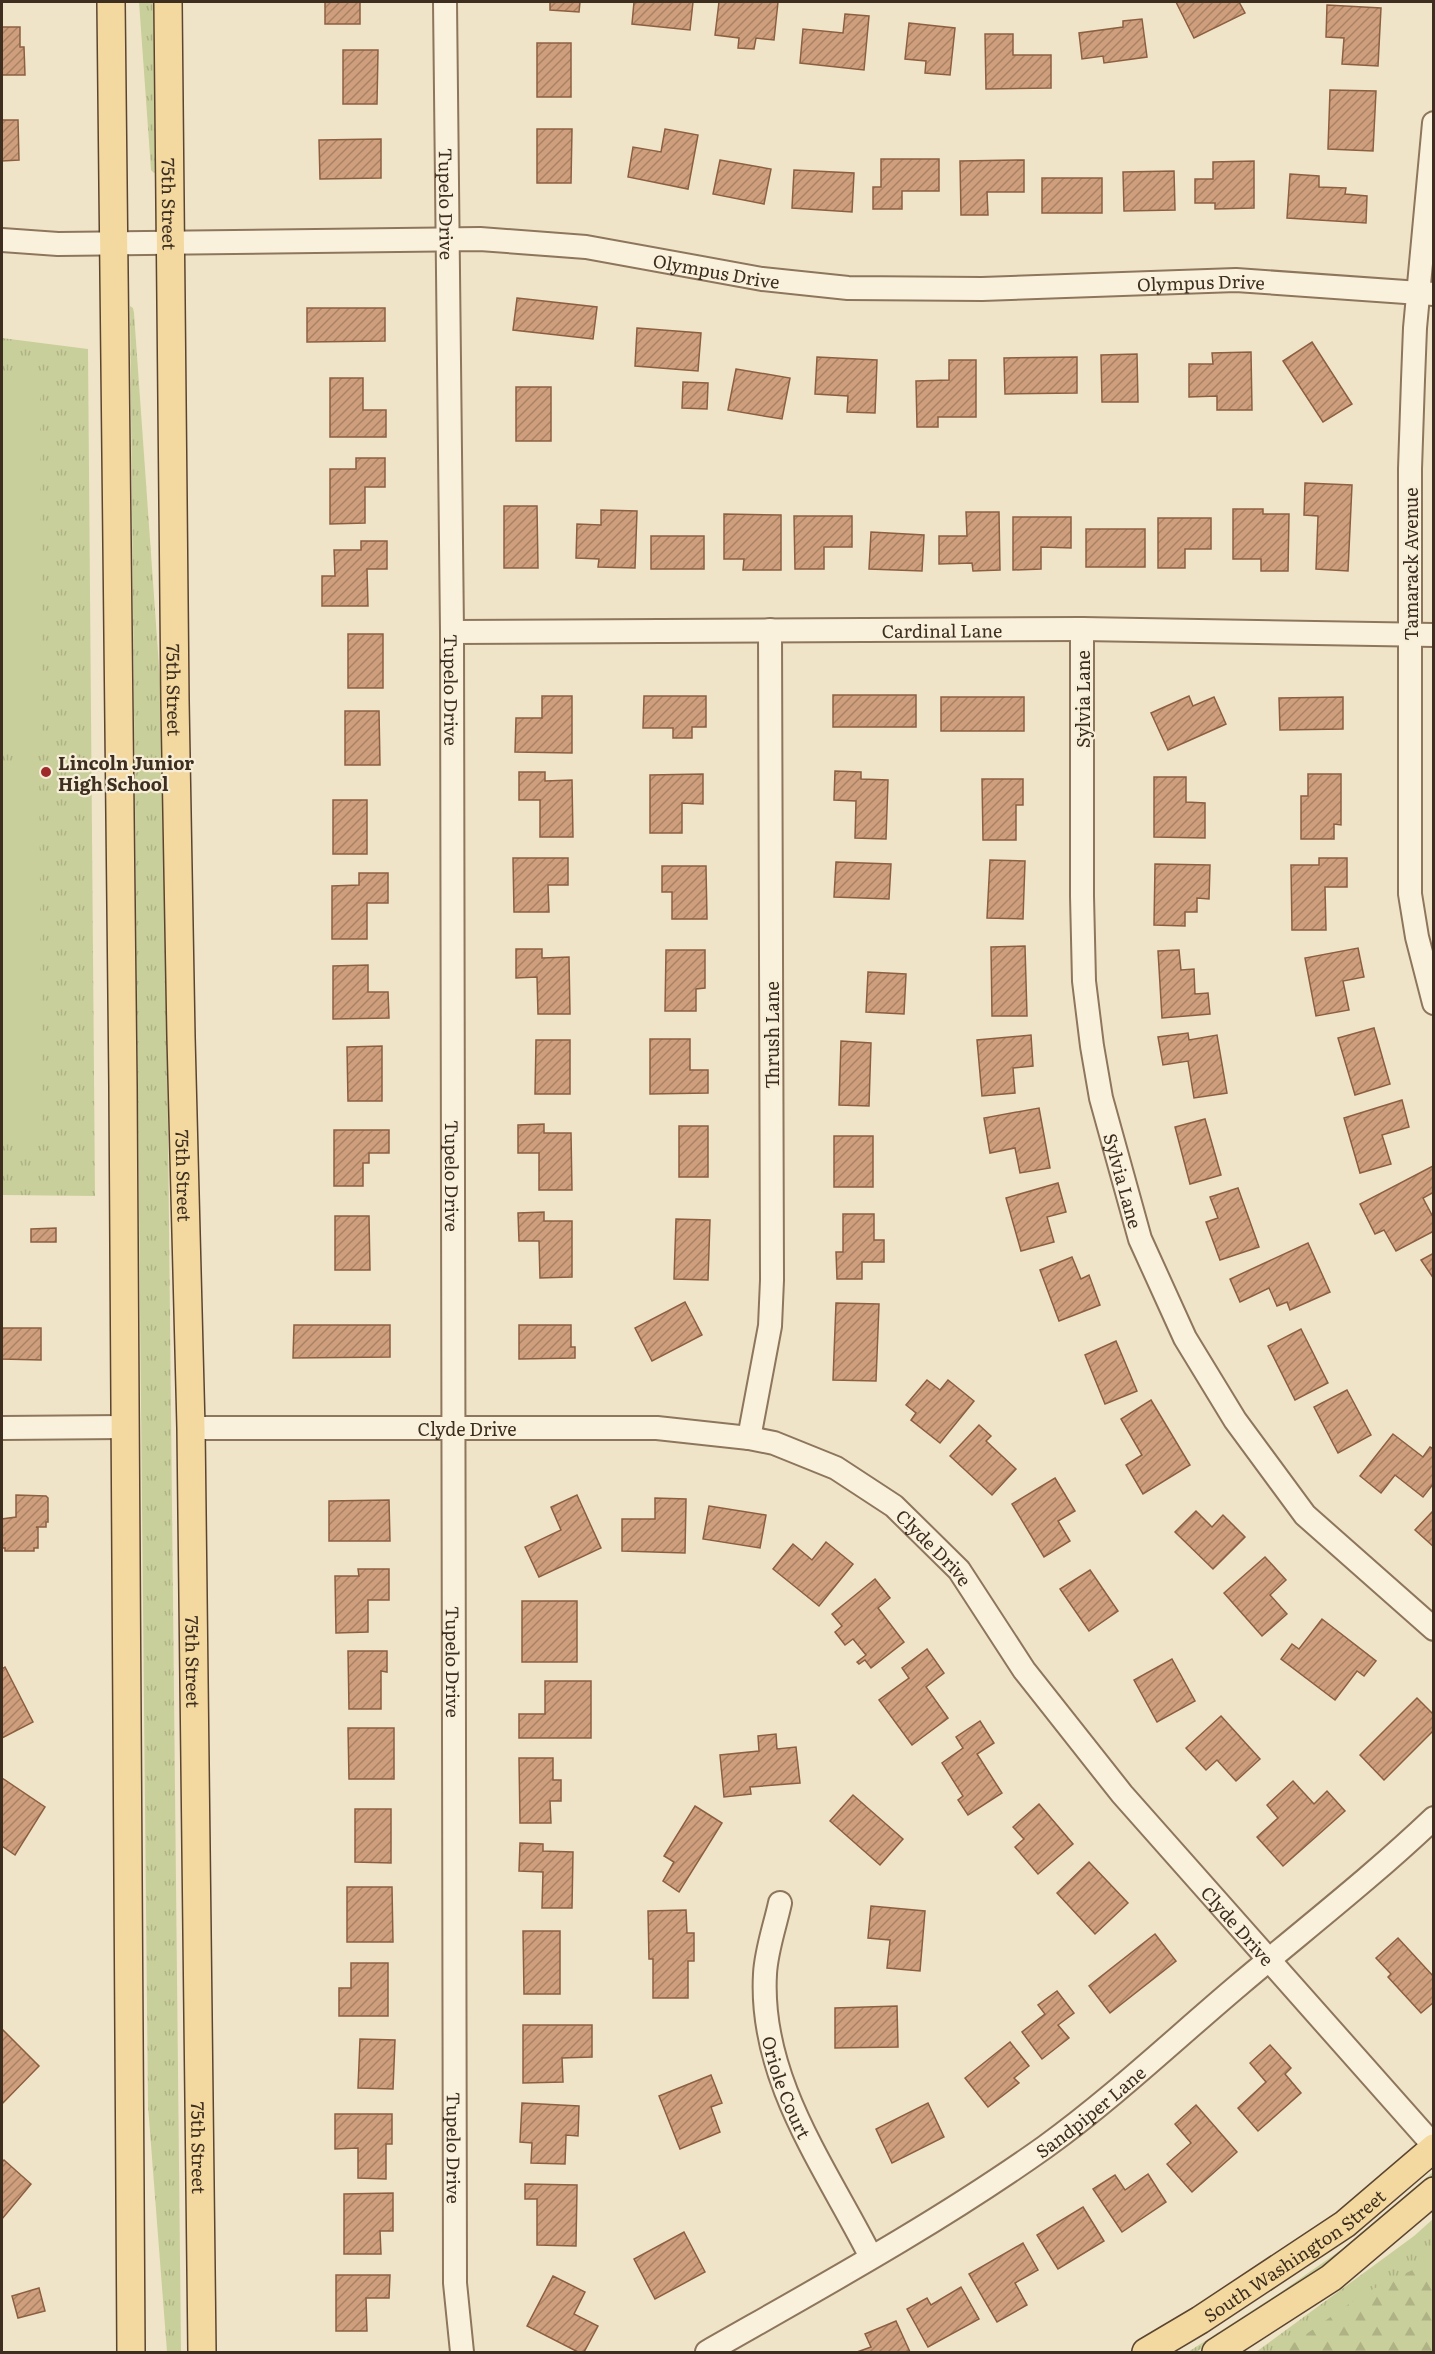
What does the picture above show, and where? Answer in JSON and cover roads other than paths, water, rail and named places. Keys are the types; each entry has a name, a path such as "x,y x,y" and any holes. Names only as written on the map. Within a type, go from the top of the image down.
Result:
{"main road":[{"path":"111,2 112,243 118,553 131,2352"},
{"name":"75th Street","path":"168,2 181,1025 191,1428 202,2352"},
{"name":"South Washington Street","path":"1146,2352 1200,2320 1345,2224 1434,2147"},
{"name":"South Washington Street","path":"1216,2352 1331,2278 1434,2191"}],"street":[{"name":"Tupelo Drive","path":"445,2 452,632 455,2283 462,2352"},
{"name":"Tamarack Avenue","path":"1434,123 1426,293 1410,469 1410,894 1416,937 1434,1003"},
{"name":"Olympus Drive","path":"2,240 58,244 448,238 558,243 762,279 848,288 982,289 1236,280 1426,293"},
{"name":"Cardinal Lane","path":"452,632 1082,629 1434,635"},
{"name":"Sylvia Lane","path":"1082,629 1084,981 1101,1098 1140,1239 1185,1338 1235,1420 1291,1499 1305,1515 1434,1629"},
{"name":"Thrush Lane","path":"749,1438 770,1326 772,1280 770,630"},
{"path":"2,1428 124,1427"},
{"name":"Clyde Drive","path":"191,1428 657,1428 774,1443 808,1455 846,1474 894,1506 958,1569 1024,1670 1122,1794 1434,2147"},
{"name":"Sandpiper Lane","path":"707,2352 871,2258 1046,2146 1105,2101 1374,1874 1434,1818"},
{"name":"Oriole Court","path":"780,1903 765,1972 765,1998 775,2059 784,2086 815,2157 871,2258"}],"place":[{"name":"Lincoln Junior High School","path":"46,772"}]}
